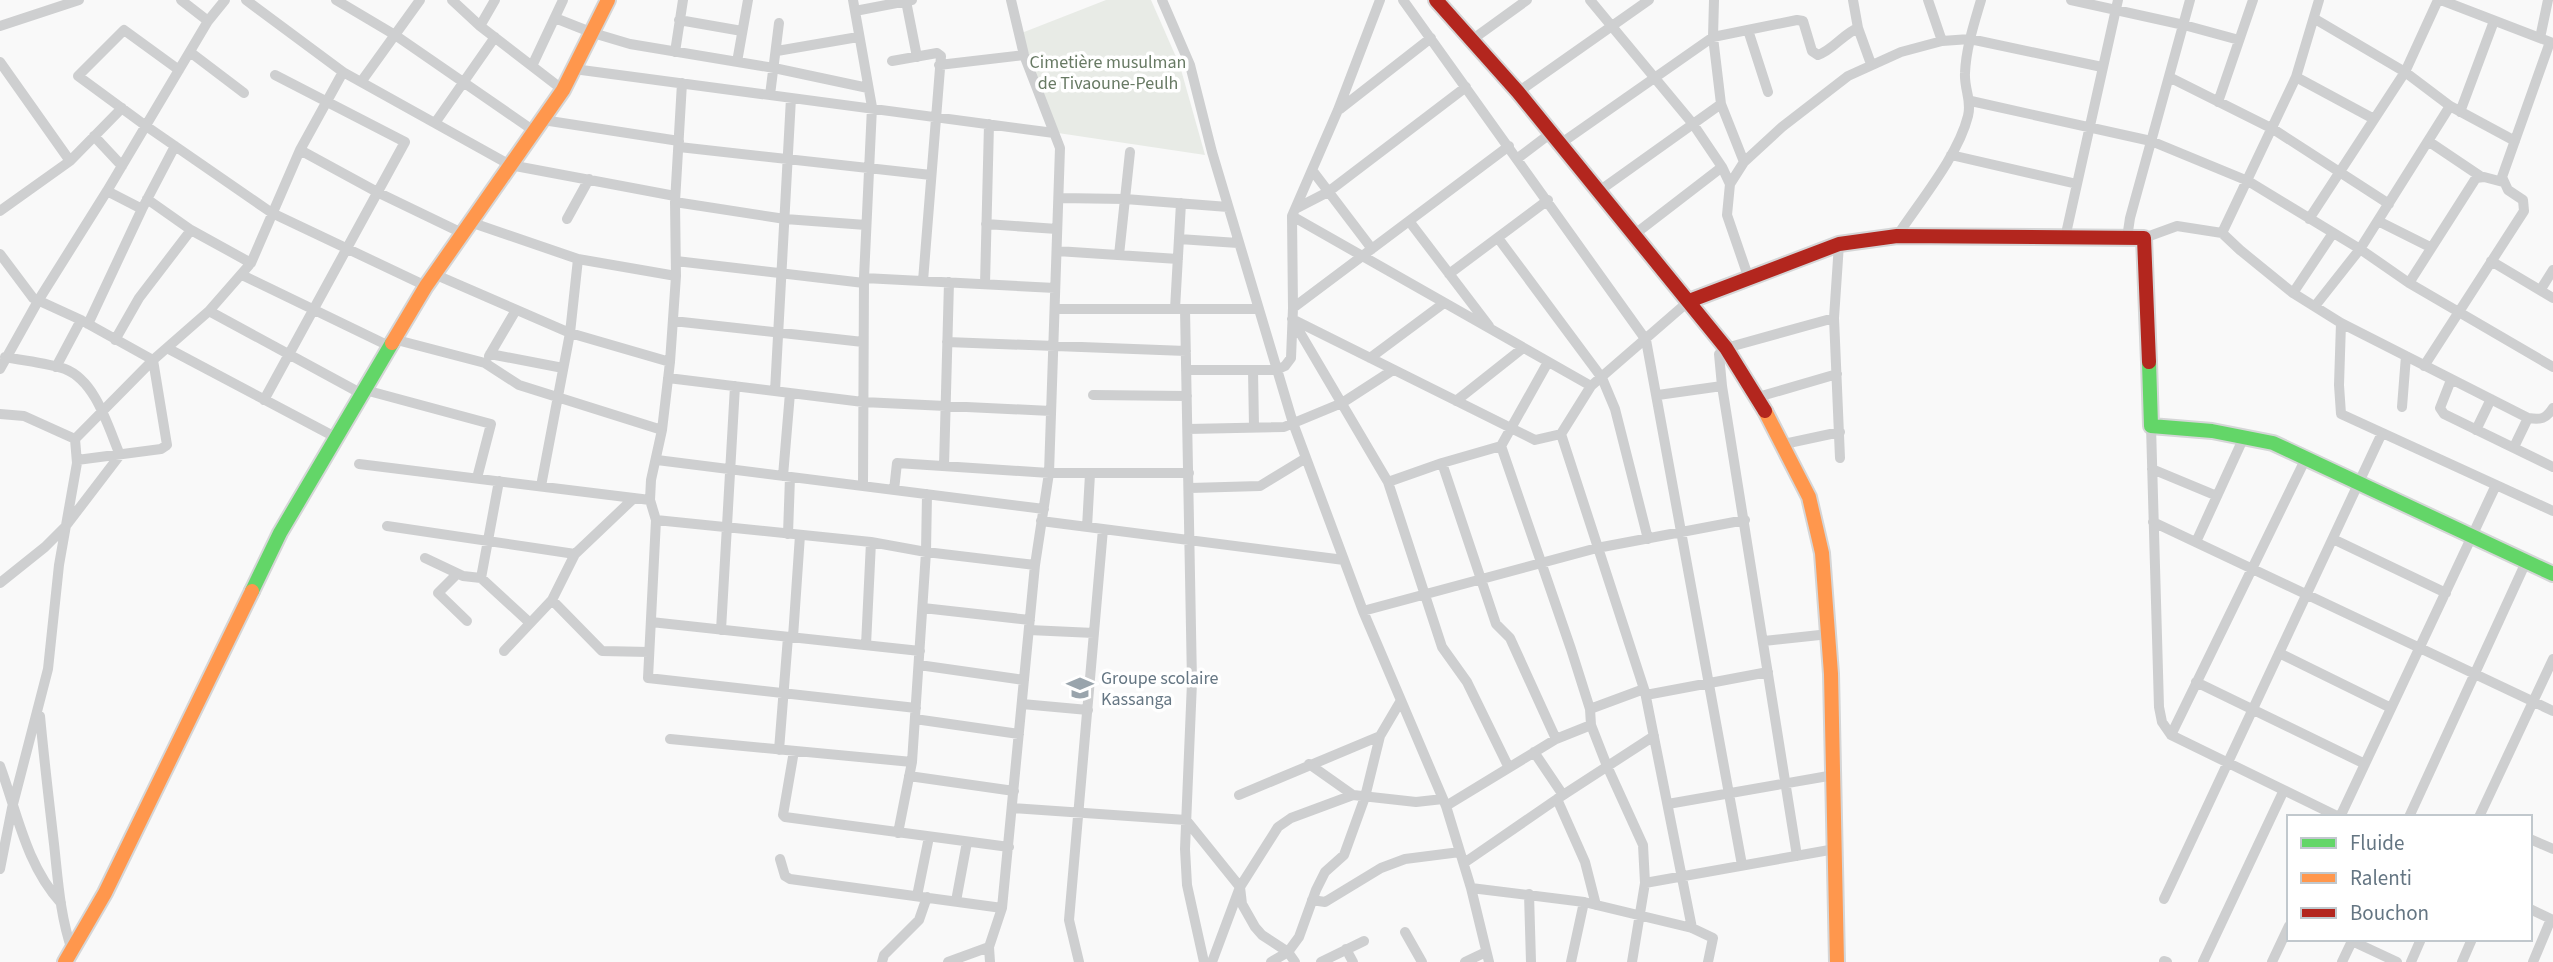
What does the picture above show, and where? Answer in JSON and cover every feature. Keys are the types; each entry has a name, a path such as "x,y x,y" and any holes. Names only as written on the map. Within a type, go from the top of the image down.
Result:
{"street":[{"path":"181,0 208,21"},
{"path":"0,369 38,301 208,21 225,0"},
{"path":"246,0 343,72 510,165 785,219 866,225"},
{"path":"336,0 395,34 464,82 538,125 787,159 931,175"},
{"path":"361,82 420,0"},
{"path":"452,0 480,26 563,90"},
{"path":"480,26 495,0"},
{"path":"532,66 563,0"},
{"path":"69,956 105,894 280,533 430,280 563,90 608,0"},
{"path":"675,52 682,0"},
{"path":"737,62 748,0"},
{"path":"990,962 989,947 1002,908 1035,565 1049,473 1059,198 1060,148 1024,55 1011,0"},
{"path":"1162,0 1190,65 1238,243 1293,423 1399,702 1444,803 1464,863 1487,957 1465,962"},
{"path":"1186,370 1276,370 1285,366 1291,358 1293,212 1338,110 1380,0"},
{"path":"1404,0 1646,340 1742,865"},
{"path":"1436,0 1473,38 1726,348 1758,397 1810,497 1822,553 1829,635 1837,962"},
{"path":"1473,38 1527,0"},
{"path":"1590,0 1693,124 1722,167 1730,184"},
{"path":"1518,92 1649,0"},
{"path":"1714,0 1713,37 1721,104 1744,162"},
{"path":"1853,0 1858,28 1871,64"},
{"path":"1928,0 1942,41"},
{"path":"1897,236 1951,155 1968,118 1971,102 1965,75 1969,39 1981,0"},
{"path":"2071,0 2239,40"},
{"path":"2065,238 2118,0"},
{"path":"2127,238 2130,218 2190,0"},
{"path":"2218,103 2253,0"},
{"path":"2222,233 2297,77 2319,0"},
{"path":"2309,219 2405,72 2440,0 2548,41"},
{"path":"2424,366 2524,211 2523,200 2508,190 2503,183 2502,173 2548,41 2549,0"},
{"path":"0,26 73,1"},
{"path":"863,486 864,281 872,107 854,5 909,1 917,57"},
{"path":"555,18 630,44 774,68 868,88"},
{"path":"2315,19 2405,72 2450,106 2515,141"},
{"path":"679,20 742,31"},
{"path":"1517,158 1556,138 1713,37 1803,21 1812,51 1818,55 1824,53 1845,33 1858,28"},
{"path":"2460,112 2494,21"},
{"path":"770,95 779,23"},
{"path":"179,71 124,30 78,76 272,213 348,249 516,310 570,333 670,362"},
{"path":"1748,30 1768,92"},
{"path":"435,123 495,37"},
{"path":"777,51 858,37"},
{"path":"1338,110 1431,38"},
{"path":"1749,279 1727,215 1730,184 1744,162 1782,127 1848,76 1901,52 1942,41 1969,39 2102,67"},
{"path":"190,52 244,93"},
{"path":"892,61 937,53 940,56 923,281"},
{"path":"939,65 1024,55"},
{"path":"1,65 69,161"},
{"path":"574,69 1054,133"},
{"path":"0,869 12,808 48,668 55,593 76,460 75,439 153,360 208,311 251,264 300,150 343,72"},
{"path":"264,400 405,142 275,75"},
{"path":"2169,77 2273,129 2389,204"},
{"path":"2297,77 2374,120"},
{"path":"682,83 675,199 676,276 670,362 662,430 651,480 650,500 656,520 648,678 783,693 915,713 1019,734"},
{"path":"1293,212 1328,192 1466,87"},
{"path":"775,391 791,98"},
{"path":"1971,102 2151,141 2248,181 2409,283 2553,367"},
{"path":"1599,191 1721,104"},
{"path":"2315,306 2360,250 2450,106"},
{"path":"0,211 69,161 122,108"},
{"path":"985,284 989,124"},
{"path":"94,136 122,166"},
{"path":"2428,141 2480,176 2503,183"},
{"path":"56,367 85,322 175,146"},
{"path":"1293,308 1509,146"},
{"path":"300,150 379,193 466,227 578,259 676,276"},
{"path":"1119,255 1130,152"},
{"path":"1951,155 2077,184"},
{"path":"1635,234 1722,167"},
{"path":"1312,170 1372,249"},
{"path":"2409,283 2430,247 2476,178 2480,176"},
{"path":"567,219 589,179"},
{"path":"107,191 142,209"},
{"path":"1059,198 1125,199 1228,207"},
{"path":"147,199 191,230 251,264"},
{"path":"1449,274 1548,200"},
{"path":"1181,204 1178,259 1180,309 1186,351 1191,540 1192,682 1186,820 1187,886 1203,962"},
{"path":"1293,212 1362,256 1591,386"},
{"path":"1409,221 1491,330"},
{"path":"2378,221 2430,247"},
{"path":"986,224 1057,229"},
{"path":"1292,319 1535,440 1561,434 1591,386 1689,301 1839,244 1897,236 2144,238 2177,226 2222,233 2293,293 2341,323 2451,380 2528,418 2540,420 2551,413"},
{"path":"116,340 139,298 191,230"},
{"path":"2293,293 2333,233"},
{"path":"1498,237 1602,378 1615,410 1648,539"},
{"path":"2144,238 2162,722 2171,735 2336,815"},
{"path":"1179,239 1238,243"},
{"path":"1839,244 1834,318 1840,458"},
{"path":"1057,251 1178,259"},
{"path":"0,254 29,295 153,360"},
{"path":"541,486 570,333 578,259"},
{"path":"676,261 864,281 923,281 1055,288"},
{"path":"2491,261 2553,298"},
{"path":"2541,289 2553,270"},
{"path":"242,275 391,343 563,368"},
{"path":"944,466 949,282"},
{"path":"1370,358 1444,303"},
{"path":"1055,309 1258,309"},
{"path":"488,358 516,310"},
{"path":"208,311 364,392 491,424 477,478"},
{"path":"1797,856 1719,354 1726,348 1834,318"},
{"path":"1292,319 1388,482 1442,647 1467,682 1508,766"},
{"path":"673,321 863,341"},
{"path":"2341,323 2341,414 2553,511"},
{"path":"947,342 1186,351"},
{"path":"167,348 337,438"},
{"path":"1456,401 1523,348"},
{"path":"2402,407 2406,356"},
{"path":"5,357 56,367 80,378 102,412 120,455"},
{"path":"488,358 519,385 662,430"},
{"path":"76,460 161,449 167,445 153,360"},
{"path":"1388,482 1501,446 1548,362"},
{"path":"1253,370 1254,427"},
{"path":"1188,429 1284,427 1342,403 1393,370"},
{"path":"1758,397 1837,374"},
{"path":"668,378 863,402 1051,411"},
{"path":"2451,380 2442,401 2441,412 2553,467"},
{"path":"720,629 735,386"},
{"path":"1658,395 1722,386"},
{"path":"788,534 790,393"},
{"path":"1093,395 1187,396"},
{"path":"2476,430 2491,399"},
{"path":"0,414 24,416 75,439"},
{"path":"2514,447 2528,418"},
{"path":"2151,426 2213,431 2273,443 2553,574"},
{"path":"1784,444 1840,432"},
{"path":"2164,899 2382,433"},
{"path":"1561,434 1645,692 1692,928"},
{"path":"2196,542 2244,437"},
{"path":"1501,446 1590,709 1591,725 1643,845 1645,883 1632,962"},
{"path":"0,583 65,527 120,455"},
{"path":"1190,488 1260,486 1306,458"},
{"path":"2171,735 2306,458"},
{"path":"657,460 1044,509"},
{"path":"894,490 897,463 1049,473 1189,473"},
{"path":"1442,463 1496,624 1510,638 1556,738"},
{"path":"359,464 650,500"},
{"path":"2152,469 2217,496"},
{"path":"1087,527 1090,474"},
{"path":"481,578 499,481"},
{"path":"2341,815 2496,485"},
{"path":"898,833 912,762 926,552 926,494"},
{"path":"504,651 552,600 575,554 634,498"},
{"path":"656,520 870,542 926,552 1035,565"},
{"path":"1363,611 1597,548 1745,520"},
{"path":"1041,521 1344,560"},
{"path":"2153,522 2553,711"},
{"path":"387,526 575,554"},
{"path":"1079,962 1069,920 1103,529"},
{"path":"779,750 800,535"},
{"path":"2333,539 2445,593"},
{"path":"866,645 870,542"},
{"path":"425,558 457,574 481,578 530,624"},
{"path":"2410,815 2526,562"},
{"path":"457,574 438,593 467,621"},
{"path":"552,600 602,650 649,652"},
{"path":"923,608 1094,633"},
{"path":"651,622 920,651"},
{"path":"1764,641 1829,635"},
{"path":"2279,653 2391,708"},
{"path":"2480,815 2553,659"},
{"path":"919,665 1024,680"},
{"path":"1590,709 1645,692 1708,684 1769,672"},
{"path":"2196,682 2365,764"},
{"path":"1270,962 1288,952 1298,937 1325,872 1344,855 1365,797 1380,737 1399,702"},
{"path":"1022,704 1088,710"},
{"path":"39,708 45,780 69,956"},
{"path":"1310,764 1353,795 1444,803 1556,738 1591,725"},
{"path":"1464,863 1654,736"},
{"path":"1239,795 1380,737"},
{"path":"670,739 912,762"},
{"path":"794,751 783,815 785,817 1009,848"},
{"path":"1534,752 1560,797 1585,862 1596,905"},
{"path":"0,766 22,834 46,884 61,903"},
{"path":"1668,804 1834,775"},
{"path":"909,776 1014,792"},
{"path":"2203,962 2284,790"},
{"path":"1212,962 1240,887 1279,827 1291,818 1353,795"},
{"path":"1012,808 1186,820 1240,887 1242,904 1255,927 1262,935 1288,952 1295,962"},
{"path":"882,962 884,955 919,920 929,837"},
{"path":"2532,840 2553,849"},
{"path":"956,901 967,842"},
{"path":"1645,883 1835,849"},
{"path":"1312,900 1325,902 1381,868 1405,859 1460,852"},
{"path":"780,859 785,876 790,879 1002,908"},
{"path":"1471,888 1584,902 1692,928 1713,939 1708,962"},
{"path":"1529,894 1531,962"},
{"path":"1571,962 1584,902"},
{"path":"2532,910 2552,920 2533,962"},
{"path":"2272,962 2287,930"},
{"path":"1405,932 1422,962"},
{"path":"1321,962 1364,941"},
{"path":"2342,962 2352,941"},
{"path":"2354,941 2397,962"},
{"path":"2410,962 2420,941"},
{"path":"2462,962 2471,941"},
{"path":"948,962 989,947"},
{"path":"1346,950 1353,962"}],"green space":[{"name":"Cimetière musulman de Tivaoune-Peulh","path":"1106,0 1151,0 1180,66 1205,155 1058,133 1019,34"}],"traffic: fast":[{"path":"252,591 280,533 392,343"},
{"path":"2149,362 2151,426 2212,431 2273,443 2553,574"}],"traffic: slow":[{"path":"392,343 426,286 563,90 608,0"},
{"path":"1765,411 1809,497 1822,553 1831,674 1837,962"},
{"path":"65,962 105,893 252,591"}],"traffic: jam":[{"path":"1436,0 1518,92 1726,348 1765,411"},
{"path":"1689,301 1839,244 1897,236 2144,238 2149,362"}],"place":[{"name":"Groupe scolaire Kassanga","path":"1080,688"}]}
